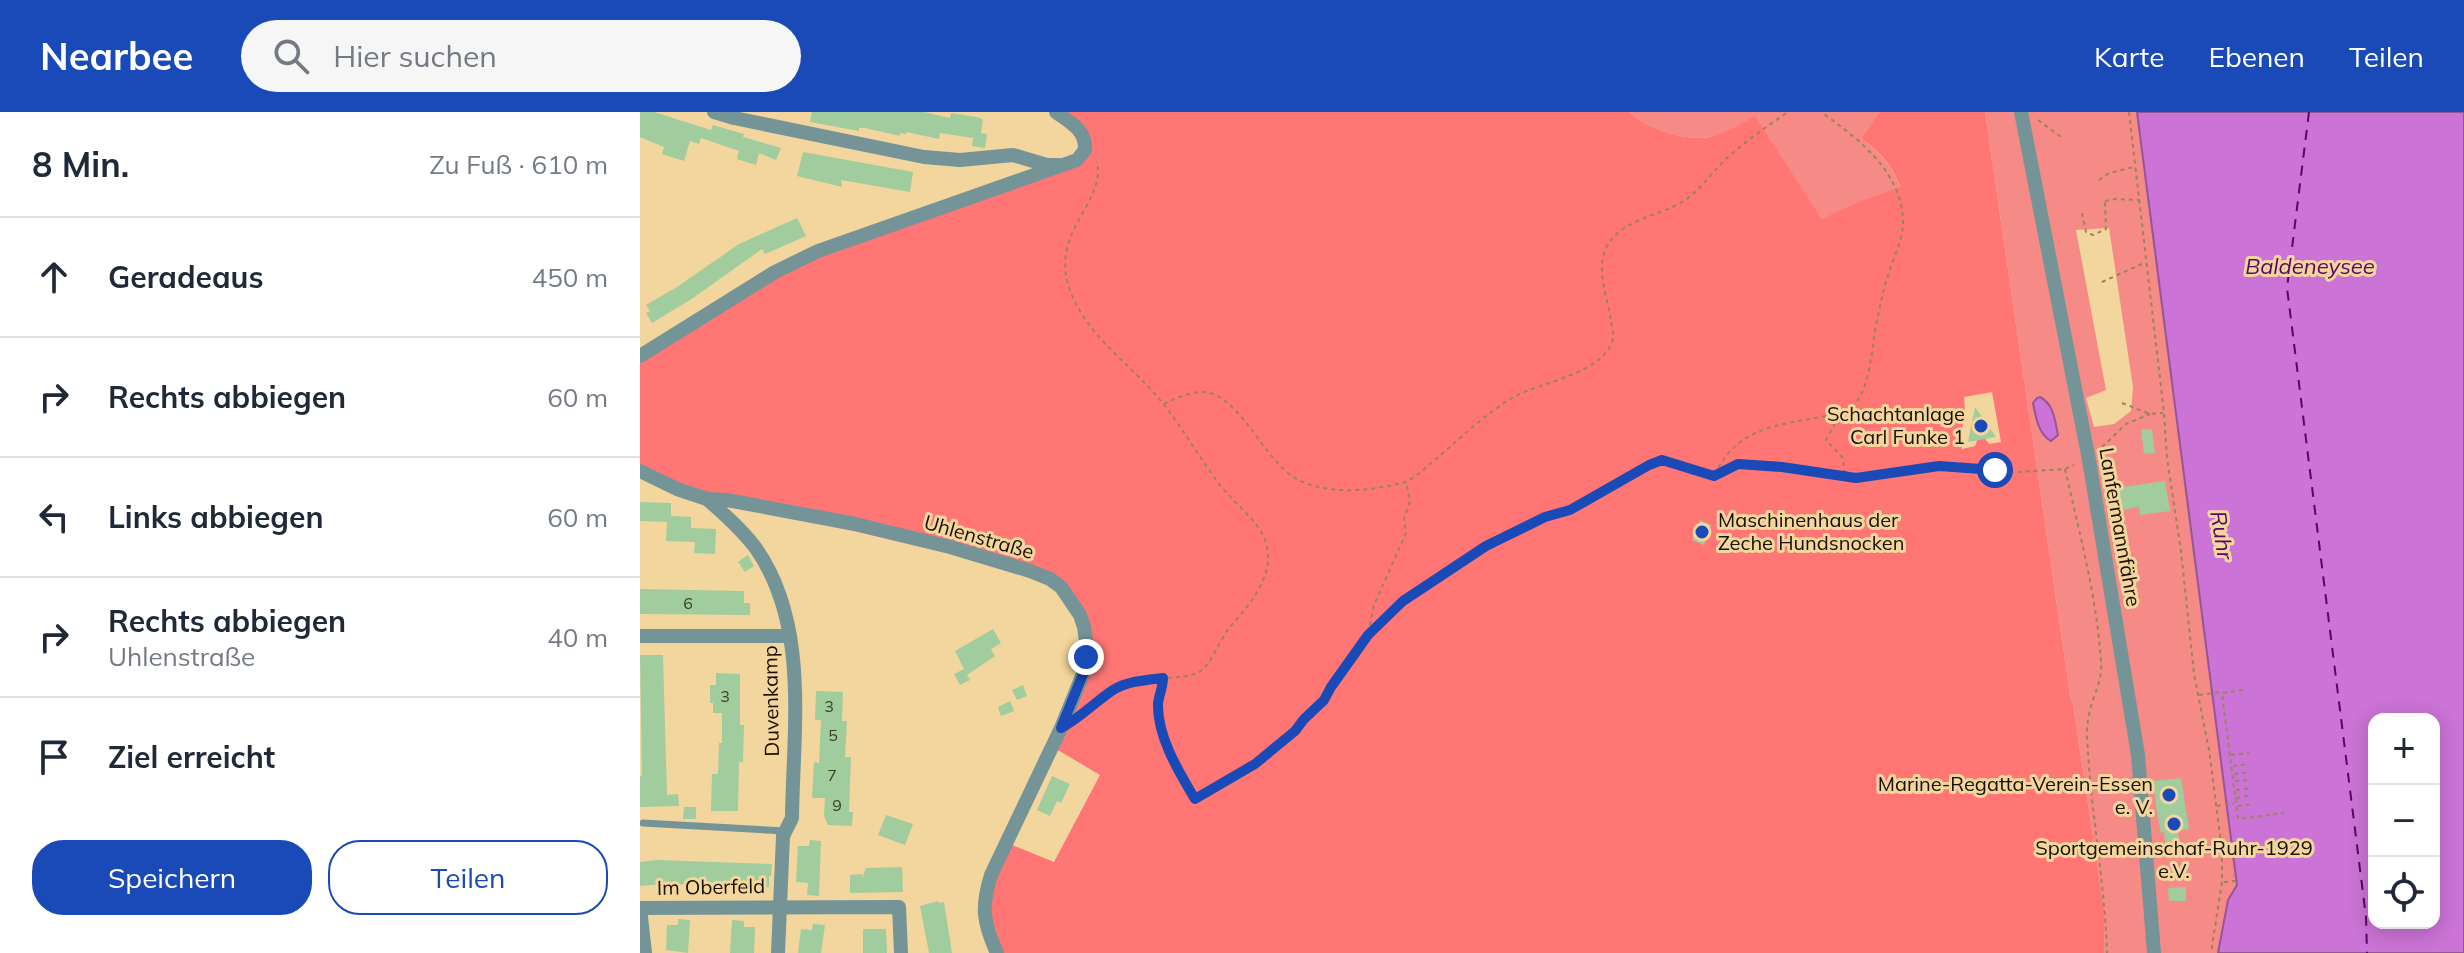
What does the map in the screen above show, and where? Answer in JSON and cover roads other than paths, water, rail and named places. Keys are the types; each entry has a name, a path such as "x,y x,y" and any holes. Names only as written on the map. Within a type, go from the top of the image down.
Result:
{"street":[{"path":"714,112 924,157 960,160 1013,155 1047,165 1064,166"},
{"path":"640,356 756,283 818,251 1077,160 1085,150 1082,132 1056,112"},
{"name":"Lanfermannfähre","path":"2021,115 2089,460 2138,755 2154,953"},
{"name":"Uhlenstraße","path":"640,471 707,499 855,524 950,547 1050,579 1072,600 1080,615 1086,641 1083,674 1061,728 991,875 985,895 984,918 997,953"},
{"name":"Duvenkamp","path":"707,499 739,528 766,563 778,591 790,636 794,678 792,818 784,834"},
{"path":"640,636 790,636"},
{"name":"Im Oberfeld","path":"778,953 784,834"},
{"name":"Im Oberfeld","path":"645,953 640,908 782,906 899,907 901,953"}],"lane":[{"path":"643,823 784,834"}],"water":[{"name":"Baldeneysee","path":"2137,112 2464,112 2464,953 2218,953 2228,900 2237,885"},
{"path":"2040,397 2051,408 2055,419 2058,435 2051,441 2040,430 2033,403"}],"place":[{"name":"Schachtanlage Carl Funke 1","path":"1981,426"},
{"name":"Maschinenhaus der Zeche Hundsnocken","path":"1702,532"},
{"name":"Marine-Regatta-Verein-Essen e. V.","path":"2169,795"},
{"name":"Sportgemeinschaf-Ruhr-1929 e.V.","path":"2174,824"}],"water label":[{"name":"Ruhr","path":"2222,535"}]}
